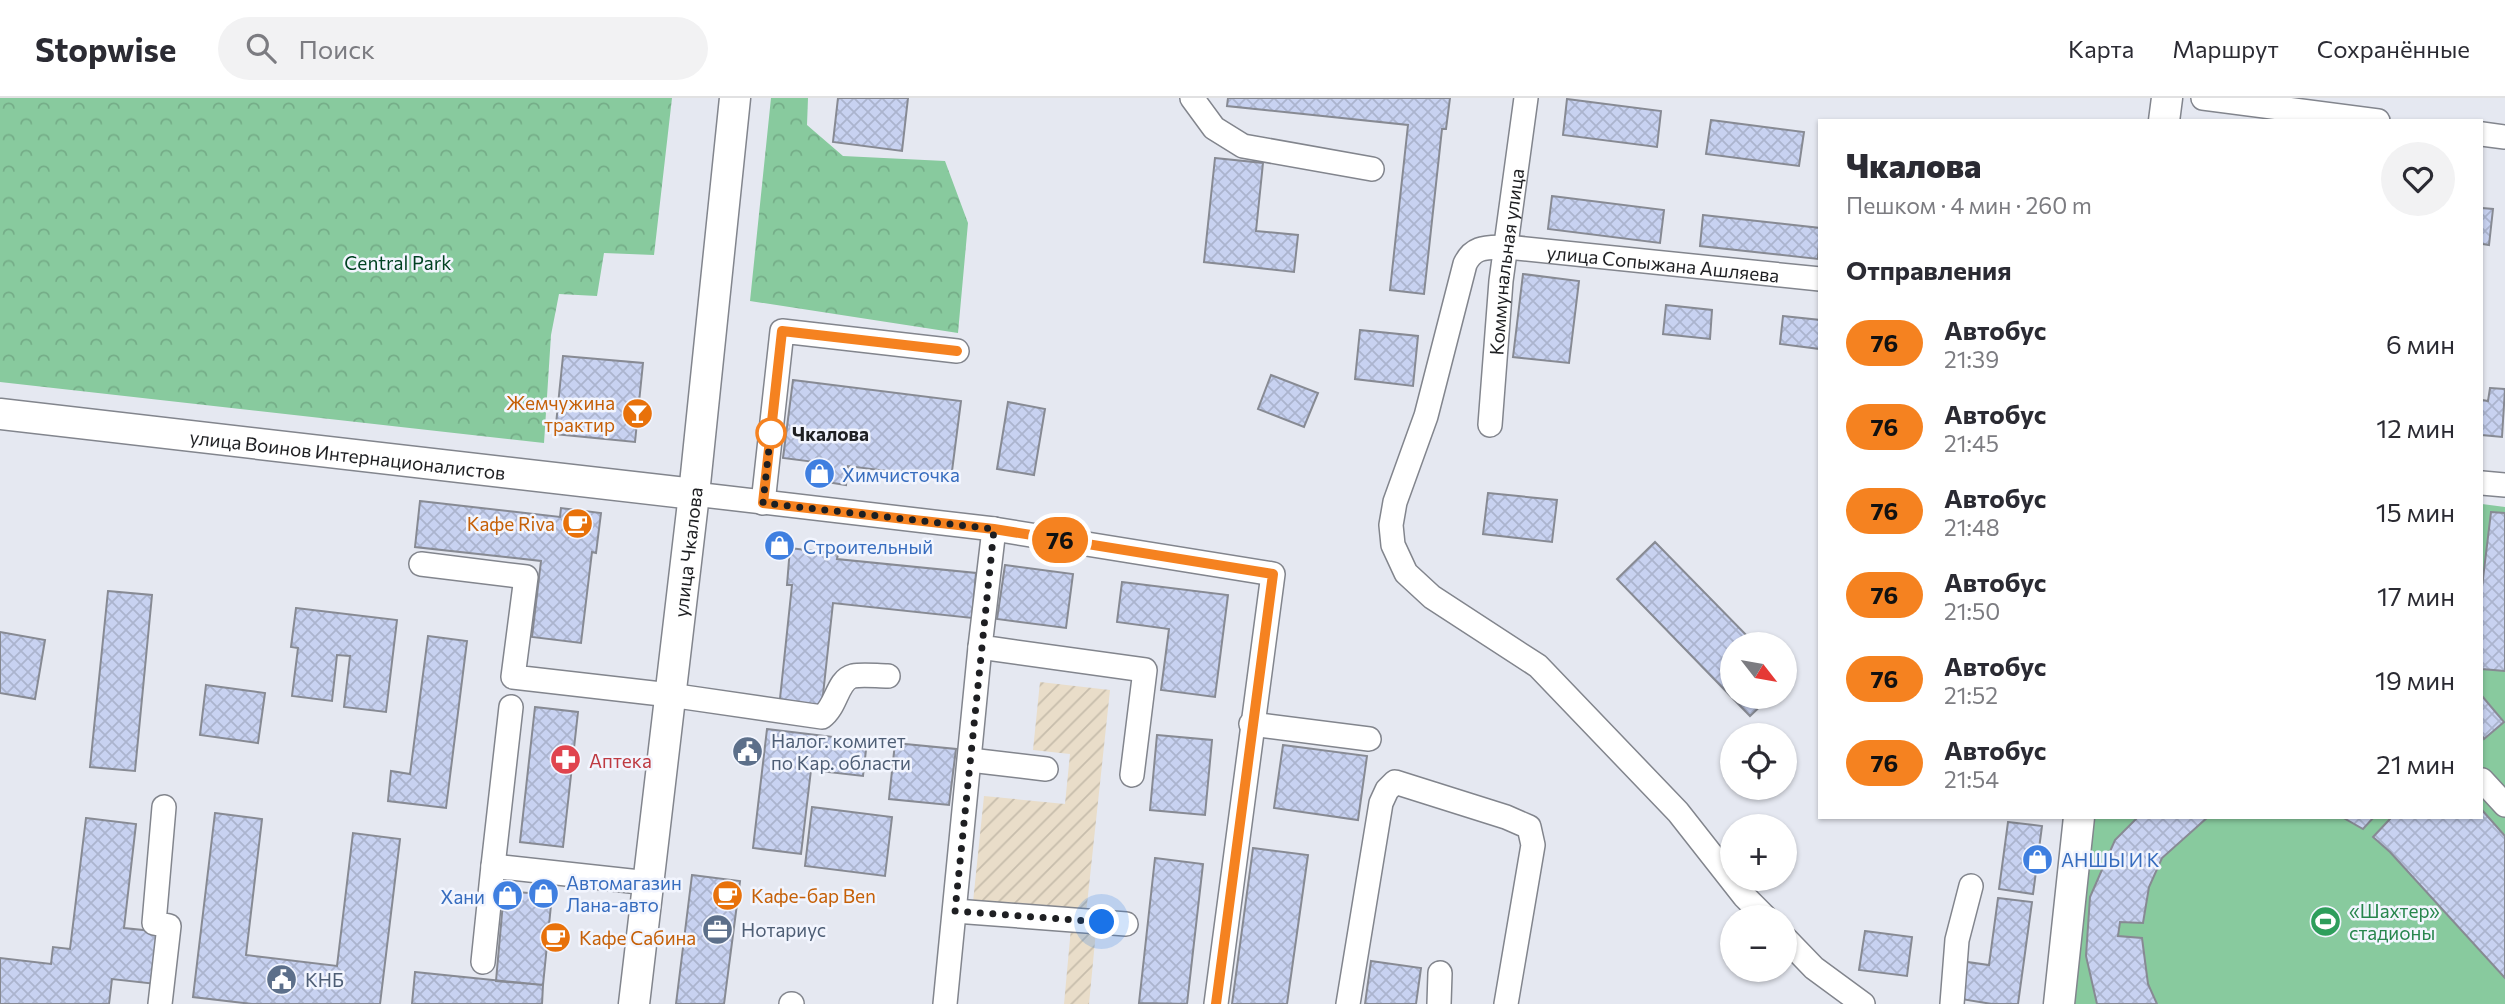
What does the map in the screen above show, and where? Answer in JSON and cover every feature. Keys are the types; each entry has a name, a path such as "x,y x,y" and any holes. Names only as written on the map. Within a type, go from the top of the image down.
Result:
{"main road":[{"name":"улица Чкалова","path":"634,1004 694,494 735,98"},
{"path":"2164,119 2167,98"},
{"name":"улица Воинов Интернационалистов","path":"0,414 694,494"},
{"path":"2059,1004 2079,819"}],"street":[{"path":"1192,98 1214,128 1244,146 1372,169"},
{"name":"Коммунальная улица","path":"1490,425 1501,281 1526,98"},
{"path":"2203,98 2363,119"},
{"path":"2483,134 2505,137"},
{"name":"улица Сопыжана Ашляева","path":"1753,905 1678,812 1538,666 1432,597 1406,573 1393,545 1391,525 1395,502 1426,416 1465,264 1470,255 1479,248 1507,247 1818,279"},
{"path":"763,503 782,331 957,351"},
{"path":"2483,483 2505,485"},
{"path":"694,494 994,529 1273,574 1216,1004"},
{"path":"945,1004 994,529"},
{"path":"421,564 526,577 513,677 670,695 822,717 831,711 843,681 851,676 888,676"},
{"path":"980,647 1145,670 1132,775"},
{"path":"482,962 511,707"},
{"path":"1251,724 1368,739"},
{"path":"970,760 1045,769"},
{"path":"2483,781 2505,805"},
{"path":"1348,1004 1381,803 1387,790 1395,782 1506,817 1529,827 1533,845 1506,1004"},
{"path":"160,1004 169,926 154,923 164,807"},
{"path":"493,866 649,883"},
{"path":"1952,1004 1957,940 1971,886"},
{"path":"955,911 1126,924"},
{"path":"1797,950 1814,968 1863,1004"},
{"path":"1439,1004 1440,974"}],"shaded area":[{"path":"1040,682 1110,690 1086,914 973,902 984,796 1065,804 1070,754 1033,750"},
{"path":"1071,928 1096,931 1089,1004 1064,1004"}],"green space":[{"name":"Central Park","path":"0,98 672,98 654,255 604,253 597,296 559,294 551,335 544,443 0,382"},
{"path":"771,98 808,98 807,125 843,156 945,161 968,223 958,333 750,301"},
{"path":"2483,504 2505,507 2505,1004 2070,1004 2092,819 2483,819"}],"building":[{"path":"838,98 908,98 902,151 833,142"},
{"path":"1228,98 1450,98 1446,129 1442,129 1424,294 1390,290 1408,125 1227,106"},
{"path":"1567,99 1661,111 1657,147 1563,135"},
{"path":"1711,120 1804,132 1799,166 1706,154"},
{"path":"1215,158 1263,163 1256,231 1298,235 1294,272 1204,262"},
{"path":"1552,196 1664,210 1660,243 1548,229"},
{"path":"2483,208 2493,209 2489,245 2483,244"},
{"path":"1703,215 1818,228 1818,259 1700,246"},
{"path":"1523,274 1579,281 1569,363 1513,357"},
{"path":"1666,305 1712,310 1710,339 1663,334"},
{"path":"1783,316 1818,320 1818,349 1780,344"},
{"path":"1360,330 1418,336 1413,386 1355,379"},
{"path":"563,356 643,363 635,442 555,434"},
{"path":"1271,375 1318,393 1304,427 1258,409"},
{"path":"793,380 961,401 951,479 848,466 846,485 820,481 823,463 783,458"},
{"path":"2490,388 2505,389 2502,437 2483,435 2483,400 2488,401"},
{"path":"1008,402 1045,409 1034,475 997,469"},
{"path":"1488,493 1557,500 1552,542 1483,534"},
{"path":"420,501 560,517 561,508 601,513 596,553 592,552 581,643 532,637 541,561 415,547"},
{"path":"2491,512 2505,513 2505,671 2483,669 2483,579"},
{"path":"1655,542 1743,632 1720,632 1720,685 1617,579"},
{"path":"790,548 838,554 837,559 976,573 972,618 833,603 821,713 779,708 792,585 787,585"},
{"path":"1005,565 1073,574 1066,628 997,619"},
{"path":"1122,582 1228,595 1215,697 1161,690 1169,629 1117,622"},
{"path":"108,591 152,595 135,771 90,767"},
{"path":"296,608 397,620 386,712 344,707 350,656 337,655 332,701 292,696 298,648 291,647"},
{"path":"0,632 45,640 35,699 0,693"},
{"path":"428,636 467,641 446,808 388,801 391,771 410,774"},
{"path":"206,685 265,693 258,743 200,735"},
{"path":"2483,697 2504,722 2483,738"},
{"path":"535,707 578,712 563,847 520,842"},
{"path":"1743,709 1757,709 1750,716"},
{"path":"767,729 867,741 863,776 811,770 801,854 753,848"},
{"path":"1157,735 1212,740 1205,815 1150,810"},
{"path":"895,743 956,749 949,805 889,799"},
{"path":"1283,745 1367,756 1358,820 1274,808"},
{"path":"812,807 892,817 885,876 805,866"},
{"path":"2483,811 2505,836 2505,978 2390,852 2373,837 2390,819 2483,819"},
{"path":"215,813 262,819 246,955 337,966 353,833 400,839 380,1004 252,1004 193,997"},
{"path":"86,818 136,824 124,928 162,932 156,984 112,979 109,1004 0,1004 0,958 51,964 53,947 70,949"},
{"path":"2136,819 2206,819 2162,858 2149,887 2143,923 2120,922 2118,936 2142,938 2148,984 2157,1004 2097,1004 2086,956 2090,897 2115,840"},
{"path":"2346,819 2372,819 2363,829"},
{"path":"2008,822 2042,826 2033,894 1999,889"},
{"path":"1253,848 1308,855 1287,1004 1232,1004"},
{"path":"1155,858 1203,864 1187,1004 1139,1003"},
{"path":"692,875 740,881 724,1004 676,1004"},
{"path":"504,891 552,895 543,985 496,981"},
{"path":"1998,898 2032,902 2018,1004 1992,1004 1955,998 1960,961 1989,965"},
{"path":"1865,931 1912,937 1907,976 1859,970"},
{"path":"1371,961 1421,968 1416,1004 1365,1004"},
{"path":"415,972 543,985 542,1004 412,1004"}],"bus line":[{"name":"76","path":"957,351 782,331 763,503 994,529 1273,574 1216,1004"}],"place":[{"name":"Жемчужина трактир","path":"638,413"},
{"name":"Чкалова","path":"771,433"},
{"name":"Химчисточка","path":"819,474"},
{"name":"Кафе Riva","path":"578,523"},
{"name":"Строительный","path":"780,546"},
{"name":"Налог. комитет по Кар. области","path":"748,751"},
{"name":"Аптека","path":"566,760"},
{"name":"АНШЫ И К","path":"2038,859"},
{"name":"Автомагазин Лана-авто","path":"543,893"},
{"name":"Кафе-бар Ben","path":"728,895"},
{"name":"Хани","path":"508,896"},
{"name":"«Шахтер» стадионы","path":"2326,921"},
{"name":"Нотариус","path":"718,929"},
{"name":"Кафе Сабина","path":"556,937"},
{"name":"КНБ","path":"282,979"}],"route":[{"path":"771,433 771,430 763,503 994,529 955,911 1102,922"}]}
